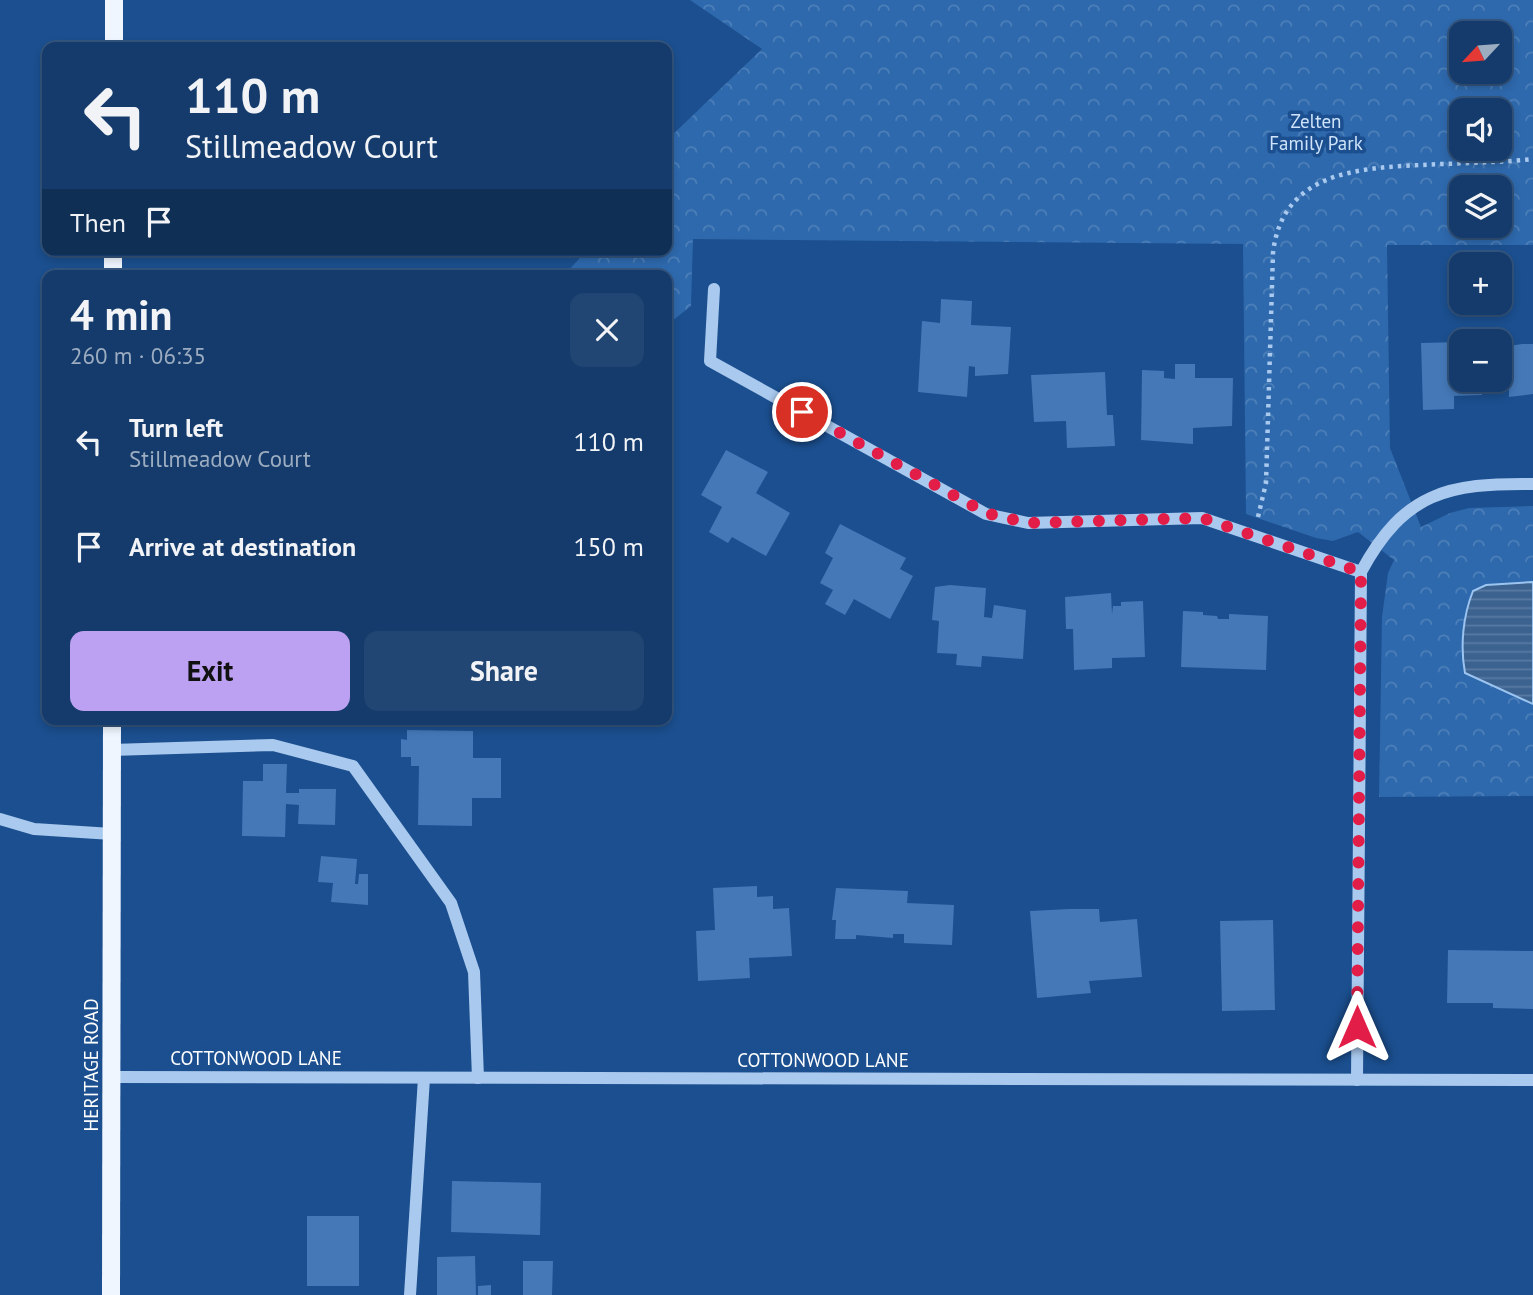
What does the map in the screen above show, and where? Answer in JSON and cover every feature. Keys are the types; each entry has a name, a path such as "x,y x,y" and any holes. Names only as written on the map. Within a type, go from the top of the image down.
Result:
{"main road":[{"path":"114,0 114,42"},
{"name":"HERITAGE ROAD","path":"111,1295 112,725"}],"street":[{"path":"714,289 710,361 986,513 1028,523 1189,516 1253,534 1361,572"},
{"path":"1357,1080 1361,572 1374,548 1396,521 1417,504 1463,486 1533,484"},
{"path":"112,751 273,745 353,766 451,903 474,972 478,1078"},
{"path":"0,819 34,829 112,834"},
{"name":"COTTONWOOD LANE","path":"113,1077 1533,1080"},
{"path":"410,1295 424,1078"}],"path":[{"path":"1253,534 1266,482 1273,253 1279,223 1286,211 1318,185 1344,173 1365,168 1533,159"}],"green space":[{"name":"Zelten Family Park","path":"690,0 1533,0 1533,245 1387,245 1390,448 1421,527 1450,513 1469,508 1533,506 1533,796 1379,797 1382,617 1388,573 1394,560 1358,532 1333,541 1316,538 1246,514 1243,244 693,239 691,306 672,321 672,270 569,270 580,256 672,256 672,135 762,49"}],"shaded area":[{"path":"1533,582 1533,704 1465,673 1463,642 1473,591 1486,585"}],"building":[{"path":"941,299 972,301 971,325 1011,327 1008,374 975,376 975,367 969,366 967,397 918,392 922,321 940,323"},
{"path":"1449,342 1449,392 1482,392 1482,395 1454,396 1454,409 1423,410 1421,343"},
{"path":"1533,344 1533,394 1509,397 1509,392 1512,392 1512,346"},
{"path":"1175,364 1195,364 1195,378 1233,378 1232,426 1193,428 1193,444 1141,440 1142,370 1164,371 1164,378 1175,379"},
{"path":"1105,372 1107,415 1113,415 1115,446 1067,448 1066,421 1034,422 1031,375"},
{"path":"726,450 768,472 756,493 790,513 766,556 732,537 728,543 709,532 722,507 701,495"},
{"path":"840,524 906,558 900,569 913,576 890,619 854,599 845,615 825,604 833,590 820,583 833,558 825,553"},
{"path":"950,585 986,588 984,617 992,618 994,605 1026,610 1023,659 982,656 981,667 956,665 957,654 937,653 939,621 932,620 935,587"},
{"path":"1111,593 1112,614 1113,606 1121,606 1121,602 1143,601 1145,657 1112,658 1112,668 1074,670 1073,629 1066,629 1065,597"},
{"path":"1183,611 1203,612 1203,615 1217,616 1218,619 1229,619 1229,614 1268,616 1266,670 1181,667"},
{"path":"407,730 473,731 473,758 501,758 501,798 472,798 472,826 418,825 419,766 411,766 411,757 401,757 401,739 407,740"},
{"path":"263,764 287,764 286,793 299,793 299,789 336,789 335,825 298,824 299,805 286,804 285,837 242,836 243,781 263,781"},
{"path":"321,856 357,859 355,884 358,884 359,874 368,874 368,905 331,902 333,883 318,882"},
{"path":"757,886 757,897 773,896 773,909 789,908 792,956 749,958 750,978 698,981 696,931 715,930 713,888"},
{"path":"836,888 908,891 907,903 954,905 952,945 904,943 904,934 893,934 893,938 856,935 856,939 835,939 836,920 832,920"},
{"path":"1099,909 1100,922 1137,919 1142,977 1089,981 1091,993 1037,998 1030,911"},
{"path":"1273,920 1275,1010 1222,1011 1220,921"},
{"path":"1448,950 1533,951 1533,1009 1493,1008 1493,1003 1447,1003"},
{"path":"452,1181 541,1183 540,1235 451,1232"},
{"path":"307,1216 359,1216 359,1286 307,1286"},
{"path":"475,1256 476,1295 437,1295 437,1257"},
{"path":"523,1261 553,1261 552,1295 523,1295"},
{"path":"491,1285 491,1295 478,1295 478,1286"}],"route":[{"path":"802,412 986,513 1007,520 1028,523 1189,516 1325,558 1361,572 1357,1027"}]}
